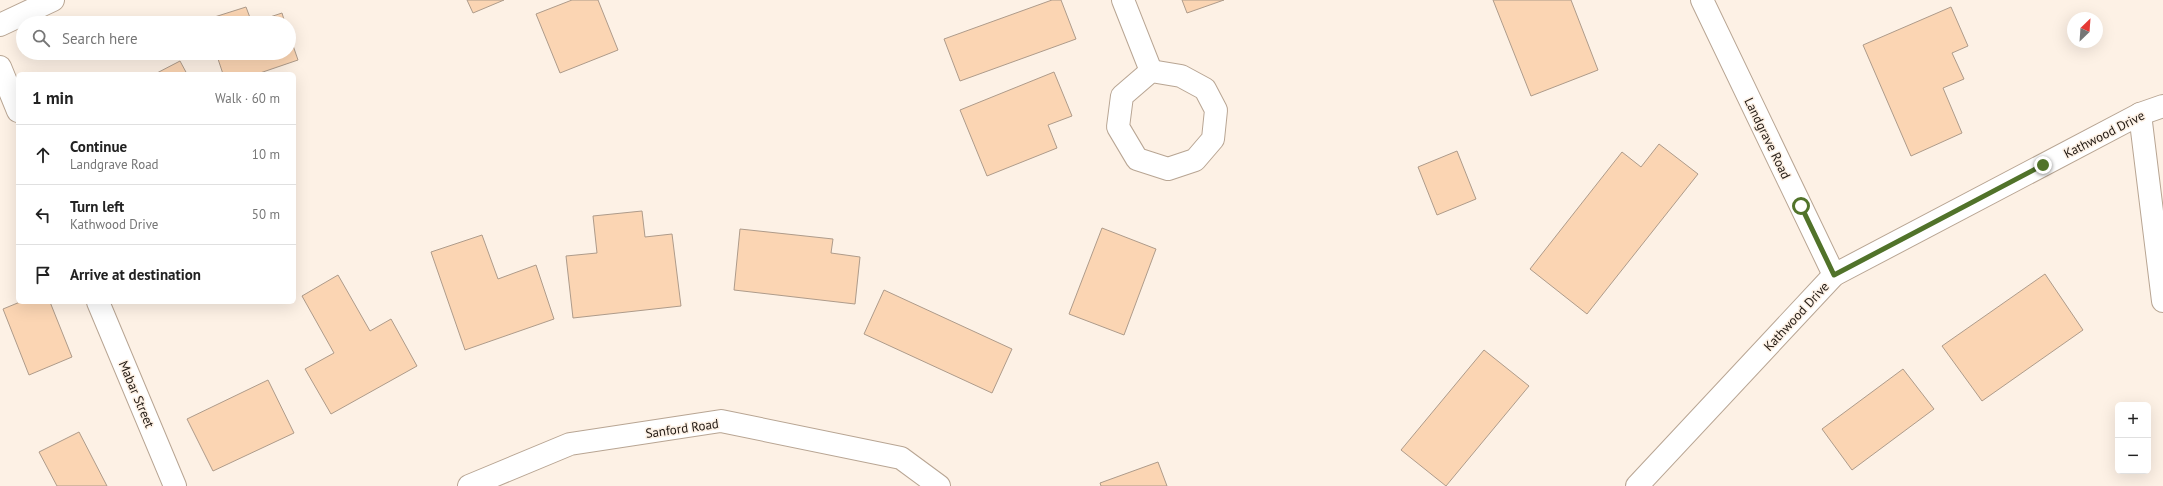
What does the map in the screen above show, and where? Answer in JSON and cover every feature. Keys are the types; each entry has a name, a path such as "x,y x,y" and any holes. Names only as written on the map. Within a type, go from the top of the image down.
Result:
{"street":[{"path":"19,16 53,0"},
{"path":"1123,0 1151,71"},
{"name":"Landgrave Road","path":"1702,0 1834,275"},
{"path":"0,25 16,17"},
{"path":"0,68 16,105"},
{"path":"1151,71 1181,76 1205,89 1216,110 1213,139 1195,160 1168,169 1137,159 1118,127 1122,96 1151,71"},
{"name":"Kathwood Drive","path":"1637,486 1834,275 2140,114 2163,106"},
{"path":"2140,114 2163,301"},
{"name":"Mabar Street","path":"99,304 175,486"},
{"name":"Sanford Road","path":"469,486 570,444 721,421 901,458 939,486"}],"building":[{"path":"467,0 504,0 473,13"},
{"path":"572,0 598,0 618,50 560,73 536,14"},
{"path":"1052,0 1061,0 1076,39 960,81 944,39"},
{"path":"1182,0 1224,0 1187,13"},
{"path":"1493,0 1571,0 1598,70 1531,96"},
{"path":"246,7 249,16 218,16"},
{"path":"1951,7 1968,46 1952,53 1964,79 1943,88 1962,133 1911,156 1863,45"},
{"path":"282,13 283,16 273,16"},
{"path":"296,54 298,60 263,72 222,72 218,60 296,60"},
{"path":"180,61 186,72 159,72"},
{"path":"1054,72 1072,116 1048,125 1057,148 987,176 960,110"},
{"path":"1659,144 1698,174 1587,314 1530,269 1622,152 1641,167"},
{"path":"1457,151 1476,199 1437,215 1418,167"},
{"path":"642,211 645,237 672,234 681,306 573,318 566,256 597,253 593,216"},
{"path":"1102,228 1156,249 1124,335 1069,314"},
{"path":"740,229 833,239 831,253 860,257 855,304 734,290"},
{"path":"482,235 498,279 536,265 554,319 465,350 431,252"},
{"path":"2045,274 2083,330 1982,401 1942,346"},
{"path":"338,275 370,331 391,319 417,366 331,414 305,369 334,353 302,296"},
{"path":"884,290 1012,349 992,393 864,334"},
{"path":"16,304 51,304 72,357 29,375 3,309"},
{"path":"1484,350 1529,386 1446,486 1401,450"},
{"path":"1903,369 1934,409 1852,470 1822,429"},
{"path":"268,380 294,433 213,471 187,419"},
{"path":"79,432 107,486 57,486 39,452"},
{"path":"1158,462 1167,486 1101,486 1100,483"}],"route":[{"path":"1801,206 1834,275 2043,165"}]}
